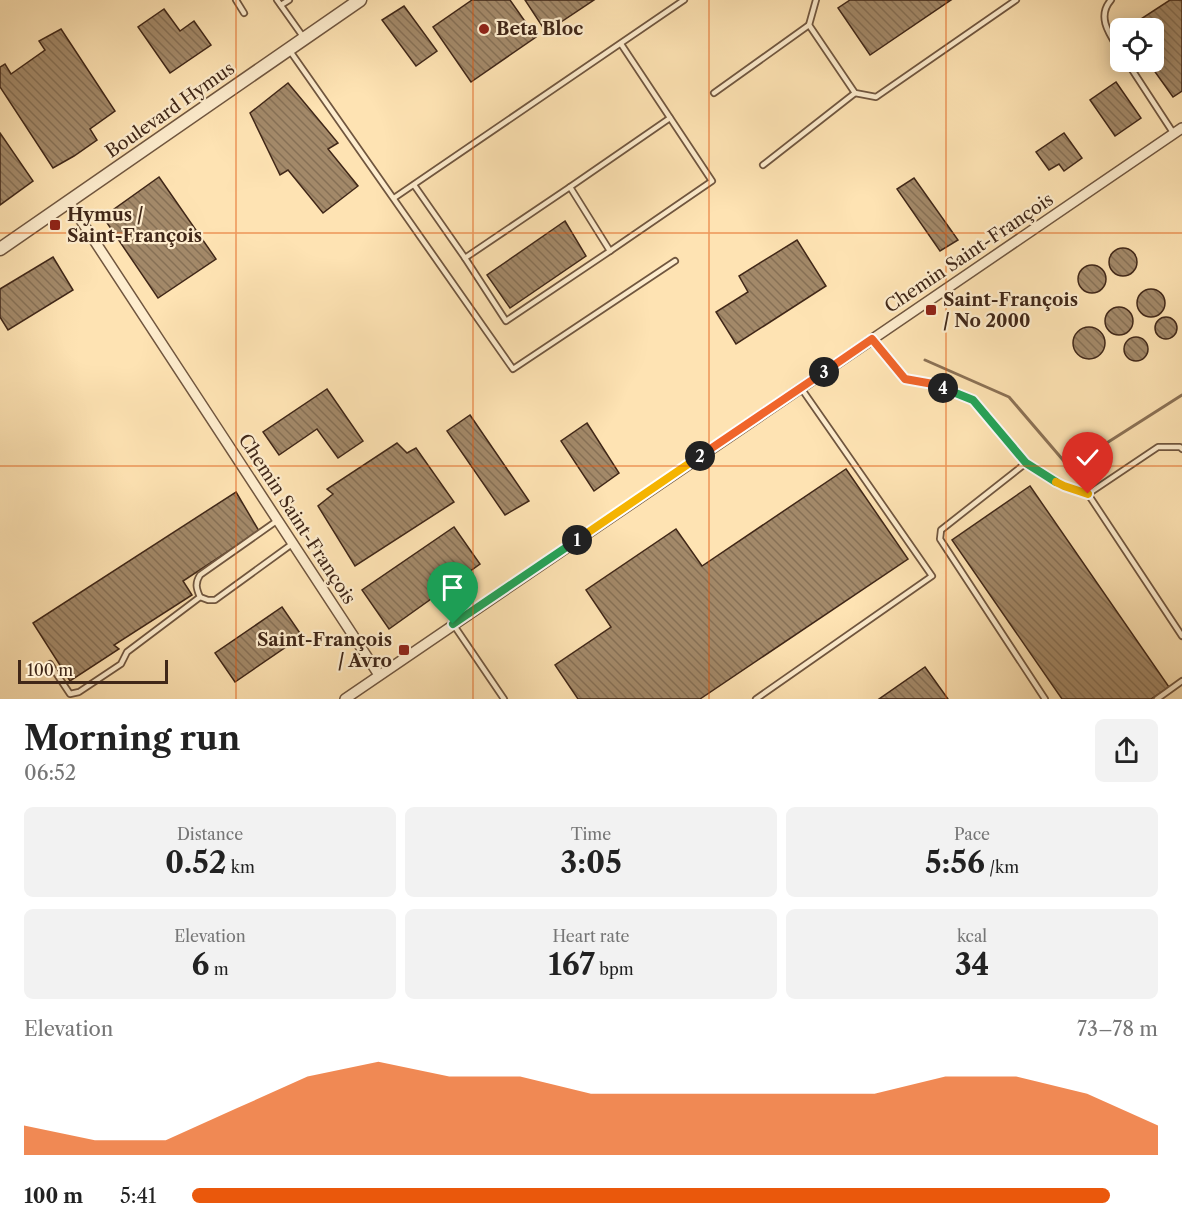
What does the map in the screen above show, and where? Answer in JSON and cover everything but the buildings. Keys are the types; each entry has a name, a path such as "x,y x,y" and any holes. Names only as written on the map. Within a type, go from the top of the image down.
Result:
{"street":[{"name":"Boulevard Hymus","path":"0,249 360,0"},
{"name":"Chemin Saint-François","path":"69,202 379,675 1178,131"},
{"path":"345,699 379,675"}],"lane":[{"path":"236,0 244,13"},
{"path":"277,0 304,38"},
{"path":"281,5 289,0"},
{"path":"394,198 684,0"},
{"path":"714,93 809,25 816,0"},
{"path":"809,25 855,93 876,97 1016,0"},
{"path":"1110,36 1104,18 1105,7 1111,0"},
{"path":"414,185 506,321 610,251 712,181 621,44"},
{"path":"289,49 513,369 675,261"},
{"path":"1134,72 1178,131"},
{"path":"763,165 855,93"},
{"path":"465,258 670,118"},
{"path":"570,187 610,251"},
{"path":"872,339 905,379 933,384 973,400 1026,463 1064,486 1088,494 1182,636"},
{"path":"756,699 932,576 801,387"},
{"path":"1088,494 1158,447 1180,447 1182,449"},
{"path":"1026,463 941,530 940,538 1045,699"},
{"path":"278,520 200,575 196,580 196,588 200,597 215,600 293,544"},
{"path":"50,664 70,694 80,692 120,664 132,647 200,597"},
{"path":"453,624 504,699"},
{"path":"1157,699 1182,681"}],"waterway":[{"path":"925,360 1009,397 1069,467 1182,395"}],"place":[{"name":"Beta Bloc","path":"484,29"},
{"name":"Hymus / Saint-François","path":"55,225"},
{"name":"Saint-François / No 2000","path":"931,310"},
{"name":"Saint-François / Avro","path":"404,650"}],"route":[{"path":"453,624 872,339 905,379 933,384 973,400 1026,463 1064,486 1088,494"}]}
